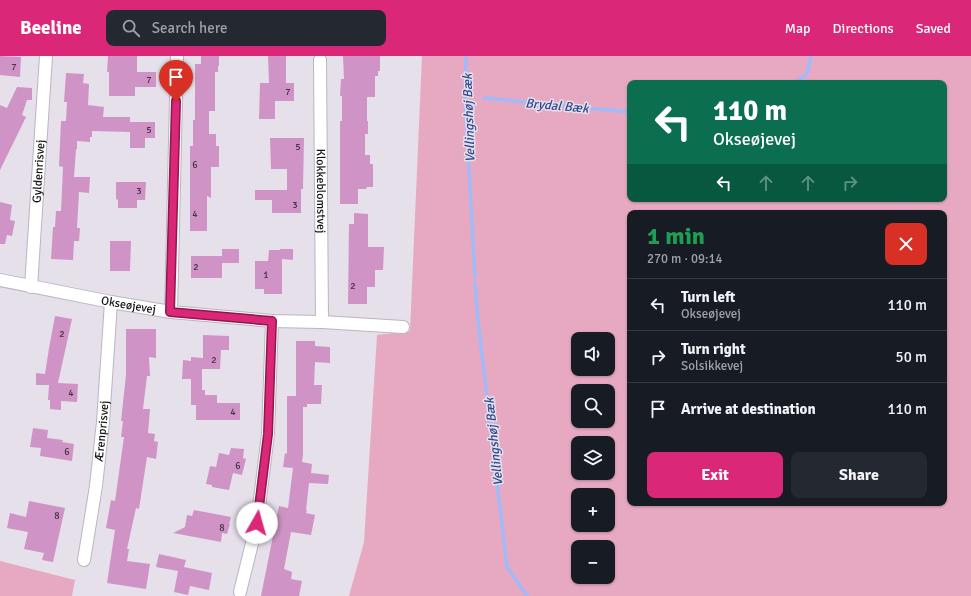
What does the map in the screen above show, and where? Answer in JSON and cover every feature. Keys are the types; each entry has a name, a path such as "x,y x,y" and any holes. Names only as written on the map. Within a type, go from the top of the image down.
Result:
{"street":[{"name":"Gyldenrisvej","path":"31,287 46,56"},
{"path":"170,312 177,56"},
{"name":"Klokkeblomstvej","path":"320,60 322,322"},
{"name":"Okseøjevej","path":"0,280 170,312 272,321 322,322 403,327"},
{"name":"Ærenprisvej","path":"84,560 96,486 103,422 111,302"},
{"path":"240,592 257,523 268,434 272,321"}],"shaded area":[{"path":"422,56 971,56 971,596 349,596 364,542 377,335 410,331"},
{"path":"0,561 75,580 72,596 0,596"}],"building":[{"path":"0,56 21,57 20,77 0,75"},
{"path":"108,56 137,56 137,72 156,72 156,87 135,87 135,96 109,96 109,72 107,72"},
{"path":"201,56 219,56 218,72 215,72 215,111 209,111 209,134 216,134 216,146 219,146 219,167 211,167 211,198 207,196 207,231 190,231 190,146 193,146 193,120 195,120 195,64 201,64"},
{"path":"268,56 286,56 286,83 294,83 294,101 275,101 275,119 259,119 260,83 269,83"},
{"path":"343,56 380,56 380,71 378,71 378,76 375,76 375,97 367,97 368,134 365,134 365,155 370,155 370,164 373,164 373,187 358,189 358,204 340,204 340,121 342,121 342,96 340,96 341,79 344,79"},
{"path":"66,73 84,74 83,83 89,84 88,105 104,107 103,117 130,117 130,122 155,122 155,138 145,138 145,148 130,148 130,132 92,131 90,142 77,141 74,177 90,177 89,193 79,192 77,228 80,228 79,241 74,241 73,260 51,259 53,227 55,227 56,211 61,211 63,167 59,166 61,121 66,121 67,102 64,102"},
{"path":"17,87 32,88 32,100 27,100 22,115 26,117 0,170 0,105 7,108"},
{"path":"270,138 304,138 301,213 272,213 272,200 255,200 255,190 287,190 287,169 271,169"},
{"path":"116,182 146,182 145,200 137,200 137,208 118,208 118,200 116,199"},
{"path":"0,202 12,205 10,220 15,221 12,236 7,235 5,244 0,244"},
{"path":"354,213 368,214 368,247 384,247 383,270 375,270 375,287 367,287 367,304 348,304 349,224 354,224"},
{"path":"110,241 131,241 130,271 110,271"},
{"path":"222,249 239,249 239,263 222,263 222,278 191,278 191,256 222,256"},
{"path":"293,249 293,260 282,259 282,294 264,294 264,289 255,289 255,261 268,261 269,250"},
{"path":"55,316 72,319 58,383 78,384 77,402 61,401 61,410 50,409 50,400 48,400 49,385 36,385 36,373 45,374"},
{"path":"126,329 156,329 156,358 149,357 150,376 147,376 143,409 150,409 148,433 155,434 154,441 158,442 156,459 147,457 139,509 136,508 127,549 129,549 127,561 150,564 146,589 107,583 115,530 106,528 111,500 115,501 124,437 121,437 123,421 121,421 126,375"},
{"path":"203,335 229,336 229,350 221,350 220,369 202,369 202,390 205,390 205,395 217,395 217,403 240,403 240,420 196,420 196,405 191,405 191,379 182,379 183,360 191,361 191,357 203,358"},
{"path":"296,341 315,341 315,346 330,347 330,363 315,362 314,385 322,385 321,404 307,404 307,407 303,407 302,462 312,464 311,473 329,475 328,484 309,483 306,513 315,515 311,535 291,532 284,569 292,572 291,579 302,581 299,596 261,596 279,506 288,508 293,468 283,467 285,453 287,454 287,396 296,396"},
{"path":"33,428 48,430 47,438 63,440 62,442 74,444 72,461 40,456 41,448 30,447"},
{"path":"231,448 244,449 243,458 246,459 242,475 233,473 229,490 212,487 212,485 206,484 210,466 216,467 219,453 229,455"},
{"path":"29,501 65,508 53,562 42,560 44,553 24,549 28,532 7,528 10,513 26,517"},
{"path":"194,510 231,517 227,534 222,533 221,542 173,533 185,527 187,515 192,516"},
{"path":"159,554 186,560 184,567 212,573 209,590 190,586 188,595 174,592 178,571 156,567"}],"waterway":[{"name":"Vellingshøj Bæk","path":"466,56 465,99 475,277"},
{"name":"Brydal Bæk","path":"799,80 807,74 811,56"},
{"name":"Vellingshøj Bæk","path":"466,94 472,95"},
{"name":"Brydal Bæk","path":"484,98 627,112"},
{"name":"Vellingshøj Bæk","path":"475,283 477,312 507,567 527,596"}],"route":[{"path":"176,101 170,312 272,321 268,434 257,523"}]}
